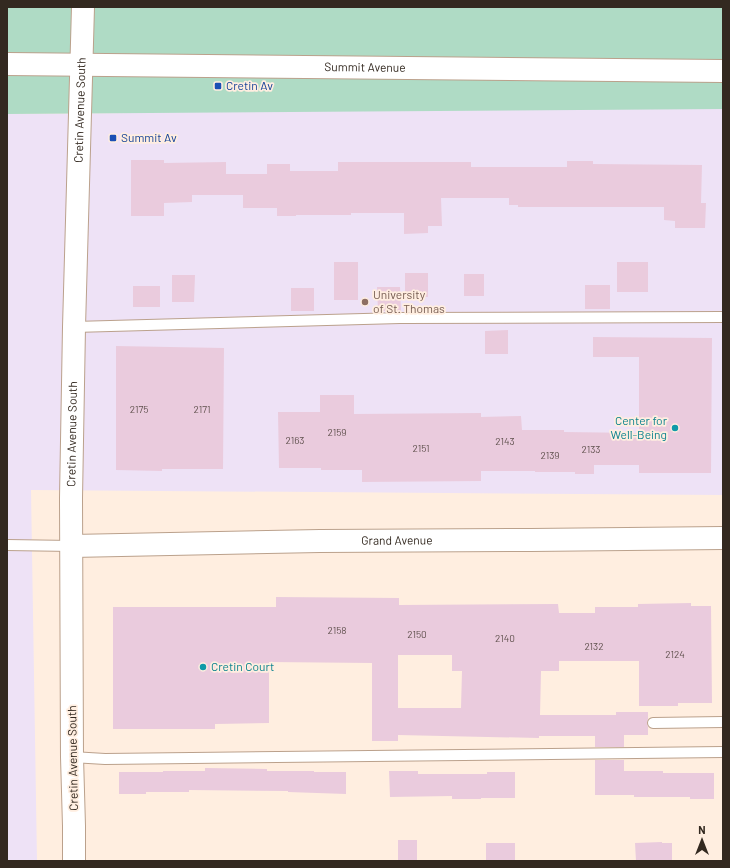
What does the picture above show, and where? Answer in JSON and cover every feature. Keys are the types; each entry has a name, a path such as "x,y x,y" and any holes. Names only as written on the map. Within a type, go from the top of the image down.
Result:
{"main road":[{"name":"Cretin Avenue South","path":"74,861 71,498 83,7"},
{"name":"Summit Avenue","path":"7,64 723,71"},
{"name":"Grand Avenue","path":"72,546 320,541 723,538"}],"lane":[{"path":"74,327 400,318 723,317"},
{"path":"7,545 72,546"},
{"path":"653,723 723,722"},
{"path":"72,757 105,759 723,752"}],"shaded area":[{"name":"University of St. Thomas","path":"723,7 723,495 31,490 37,861 7,861 7,114 134,113"}],"green space":[{"path":"7,7 723,7 723,109 7,114"}],"building":[{"path":"131,160 164,160 164,163 226,162 226,174 267,174 267,164 290,164 290,171 338,171 338,162 471,162 471,167 567,167 567,161 593,161 593,164 702,165 701,203 706,203 705,228 675,228 675,221 664,220 664,207 518,207 518,205 509,205 509,198 441,198 442,226 428,226 428,233 404,234 404,213 351,213 351,215 277,216 277,208 243,208 243,195 192,195 192,202 164,203 164,216 131,216"},
{"path":"334,262 358,262 358,300 334,300"},
{"path":"617,262 648,262 648,292 617,292"},
{"path":"405,273 428,273 428,297 405,297"},
{"path":"464,274 484,274 484,296 464,296"},
{"path":"172,275 195,275 194,302 172,302"},
{"path":"585,285 610,285 610,309 585,309"},
{"path":"133,286 160,286 160,307 133,307"},
{"path":"377,287 400,287 401,311 378,311"},
{"path":"291,288 314,288 314,311 291,311"},
{"path":"508,330 508,354 485,354 485,331"},
{"path":"593,337 712,338 711,473 639,473 639,465 594,465 594,474 575,474 575,472 481,471 481,481 362,482 362,470 279,468 278,412 320,412 320,395 354,395 354,414 481,413 481,417 521,416 522,430 639,433 639,357 593,357"},
{"path":"116,346 224,348 223,469 162,469 162,471 116,470"},
{"path":"276,597 399,598 399,605 558,604 559,613 595,613 595,607 638,607 638,604 691,603 691,606 711,606 712,703 678,703 678,706 639,706 639,661 559,661 559,671 541,671 540,715 616,715 616,712 648,712 648,735 624,735 624,747 595,747 595,736 539,736 539,738 398,735 398,741 372,741 372,663 269,662 269,723 215,724 215,729 113,729 113,607 276,607","holes":["398,655 452,655 452,671 462,671 461,708 398,708"]},
{"path":"595,760 624,760 624,771 714,773 714,799 690,799 690,797 634,797 634,795 595,795"},
{"path":"205,768 267,769 267,771 346,772 346,794 288,791 189,790 189,792 146,792 146,794 119,794 119,772 205,771"},
{"path":"389,771 418,771 418,774 487,774 487,772 515,772 515,798 452,799 452,796 390,797"},
{"path":"398,840 417,840 417,861 398,861"},
{"path":"486,843 515,843 515,861 486,861"},
{"path":"635,843 672,843 672,861 636,861"}],"place":[{"name":"Cretin Av","path":"218,86"},
{"name":"Summit Av","path":"113,138"},
{"name":"University of St. Thomas","path":"365,302"},
{"name":"Center for Well-Being","path":"675,428"},
{"name":"Cretin Court","path":"203,667"}]}
